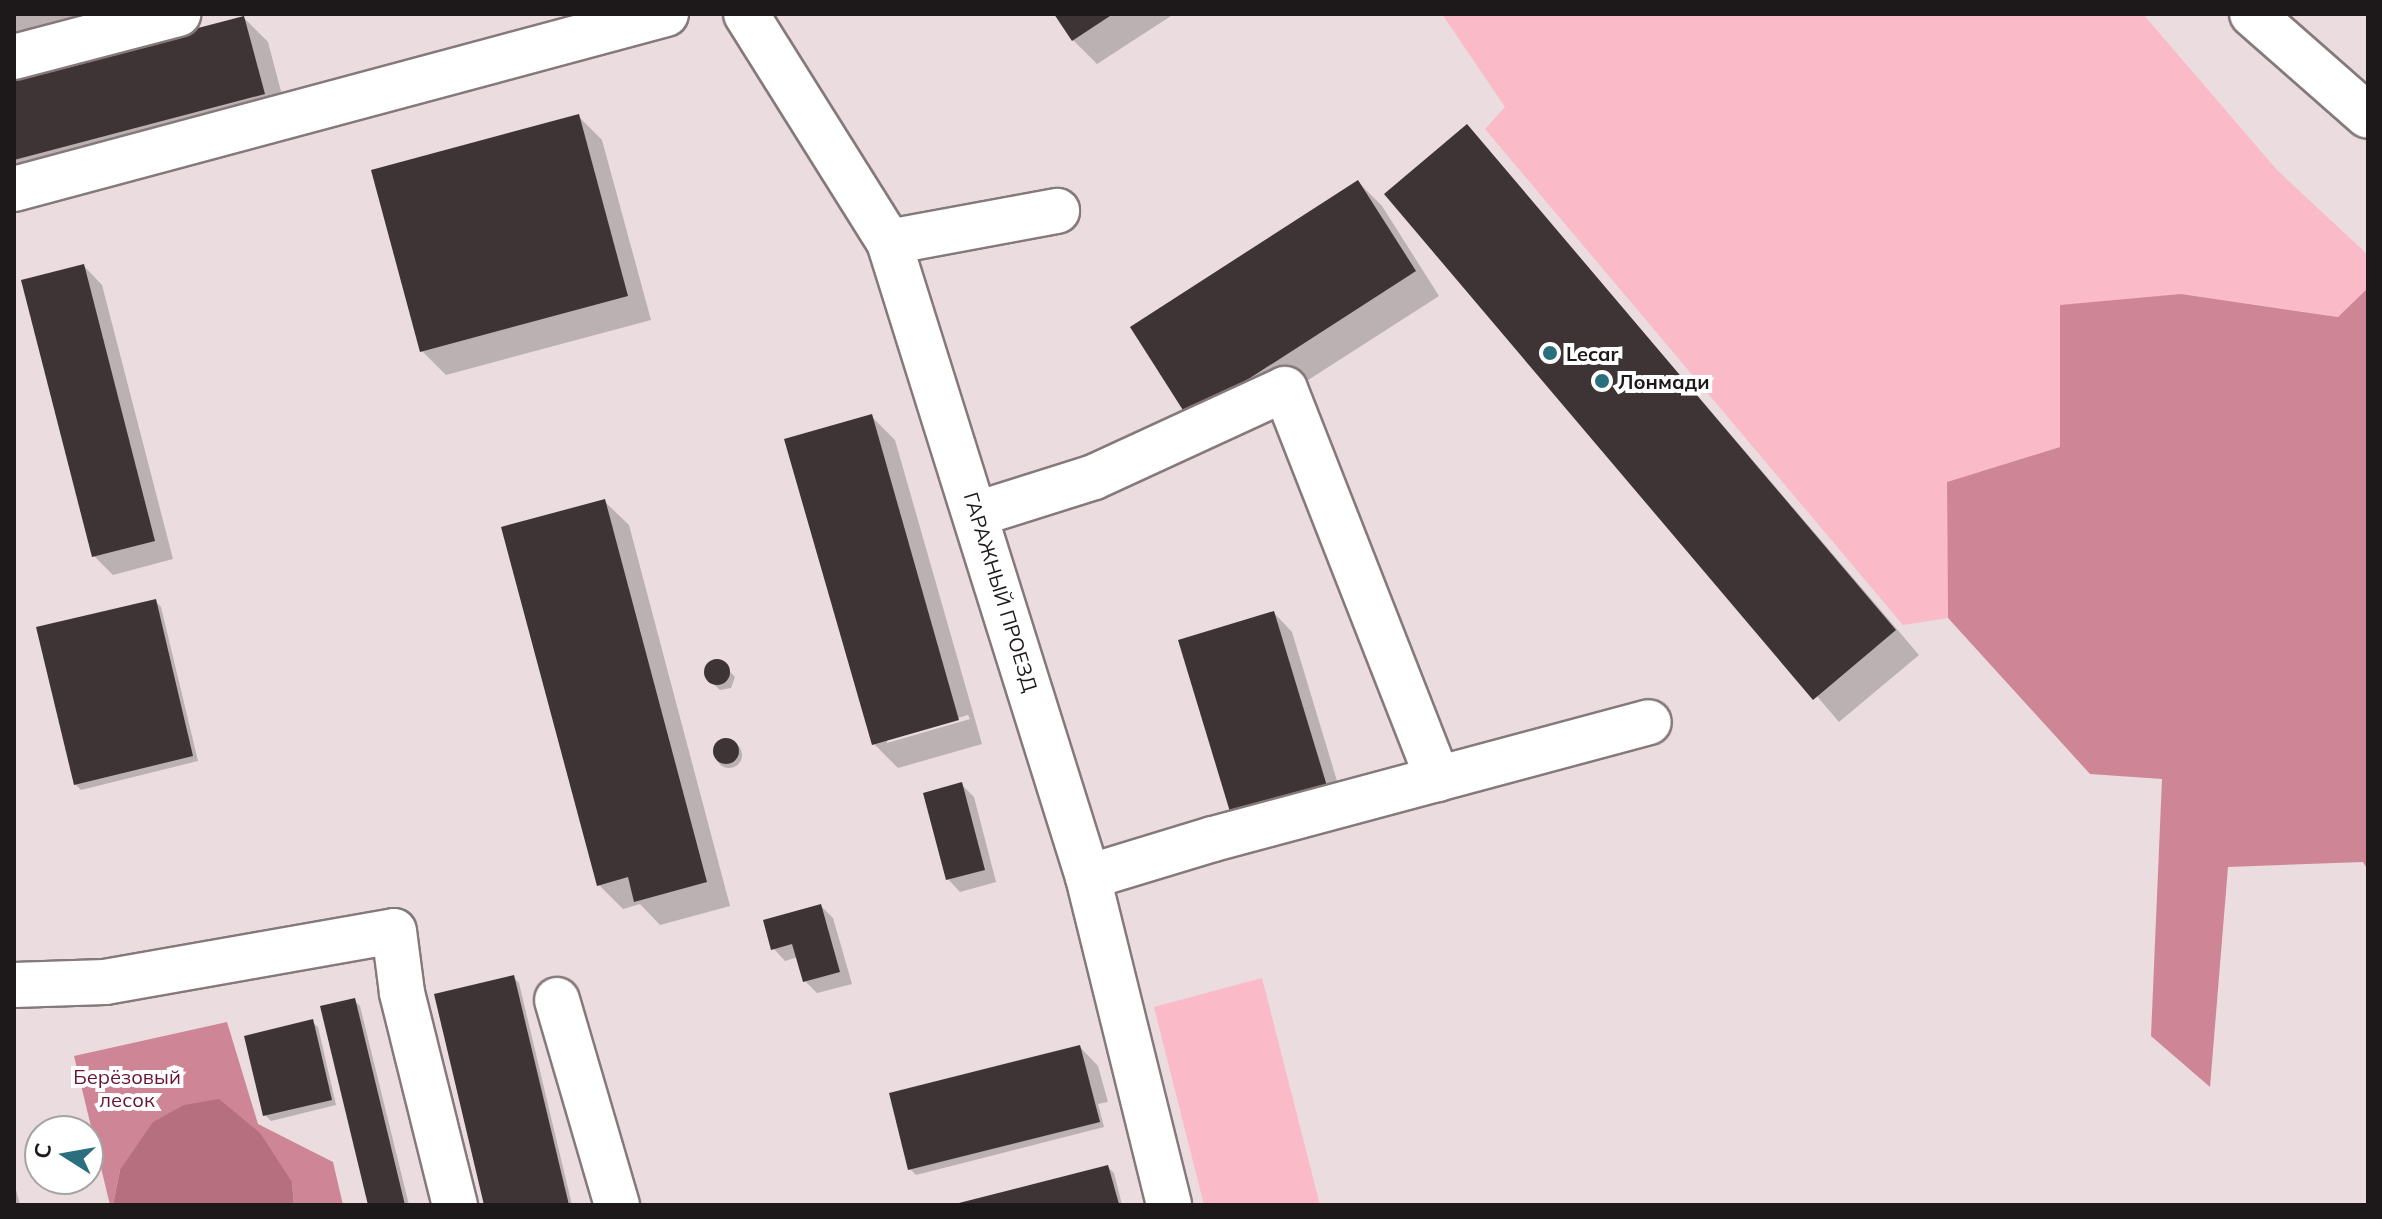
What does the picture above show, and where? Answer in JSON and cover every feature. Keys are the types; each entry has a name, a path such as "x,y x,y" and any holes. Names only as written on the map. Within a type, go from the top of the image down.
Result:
{"street":[{"path":"14,57 178,14"},
{"path":"14,189 666,14"},
{"name":"ГАРАЖНЫЙ ПРОЕЗД","path":"746,14 889,242 977,514 1088,877 1169,1205"},
{"path":"2252,14 2368,116"},
{"path":"889,242 1057,211"},
{"path":"977,514 1094,477 1285,389 1438,779"},
{"path":"1088,877 1213,839 1649,722"},
{"path":"14,985 105,982 394,931 402,993 455,1205"},
{"path":"557,1000 617,1205"}],"shaded area":[{"path":"1442,14 2143,14 2277,170 2368,255 2368,288 2339,317 2181,294 2060,447 1947,482 1948,618 1903,625 1485,129 1505,107"},
{"path":"1262,978 1320,1205 1204,1205 1154,1007"},
{"path":"219,1099 260,1133 292,1182 294,1205 113,1205 120,1170 153,1122 184,1105"}],"green space":[{"path":"2368,288 2368,870 2363,862 2228,867 2210,1087 2151,1036 2162,779 2090,774 1948,618 1947,482 2060,447 2060,305 2181,294 2338,317"},
{"name":"Берёзовый лесок","path":"227,1022 258,1124 333,1162 343,1205 294,1205 292,1182 120,1170 113,1205 110,1205 104,1180 104,1115 88,1115 74,1056"}],"building":[{"path":"1054,14 1113,14 1072,41"},
{"path":"244,16 265,94 14,160 14,76"},
{"path":"579,114 628,296 420,352 371,170"},
{"path":"1467,124 1896,630 1813,700 1384,194"},
{"path":"1358,180 1416,271 1188,418 1130,327"},
{"path":"84,264 155,541 92,557 21,280"},
{"path":"872,414 959,720 872,745 784,439"},
{"path":"605,499 707,882 634,902 628,877 597,886 501,527"},
{"path":"156,599 193,756 74,785 36,627"},
{"path":"1274,611 1330,796 1234,825 1178,640"},
{"path":"717,659 726,663 730,672 726,681 717,685 708,681 704,672 708,663"},
{"path":"726,738 735,742 739,751 735,760 726,764 717,760 713,751 717,742"},
{"path":"962,782 985,870 946,880 923,793"},
{"path":"821,904 840,972 803,982 792,944 771,950 763,920"},
{"path":"514,975 569,1205 484,1205 434,994"},
{"path":"355,998 405,1205 368,1205 320,1006"},
{"path":"313,1019 332,1100 263,1116 244,1036"},
{"path":"1080,1045 1100,1122 908,1170 889,1093"},
{"path":"1108,1165 1119,1204 955,1205 955,1204"}],"place":[{"name":"Lecar","path":"1550,353"},
{"name":"Лонмади","path":"1602,381"}]}
